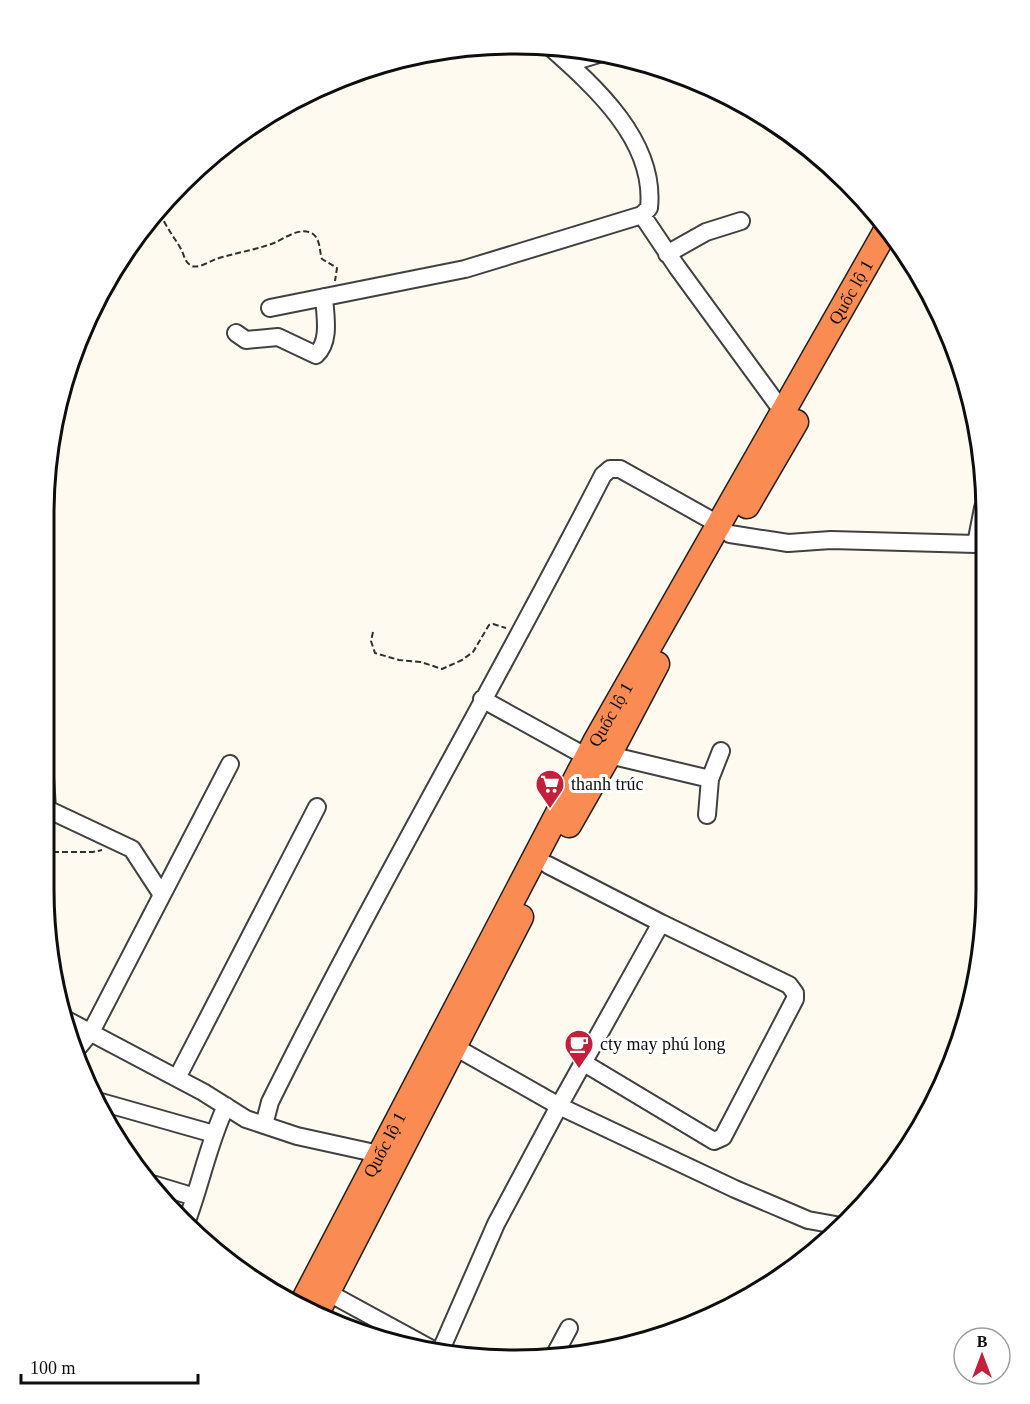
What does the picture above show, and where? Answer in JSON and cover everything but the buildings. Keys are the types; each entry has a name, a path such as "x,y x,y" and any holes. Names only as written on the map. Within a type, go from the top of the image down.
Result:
{"highway":[{"name":"Quốc lộ 1","path":"304,1299 379,1154 598,756 665,649 783,412 883,236"},
{"name":"Quốc lộ 1","path":"724,529 769,469 892,250"},
{"name":"Quốc lộ 1","path":"320,1306 548,865 598,756"}],"street":[{"path":"270,308 465,269 642,215 649,208 649,183 634,141 624,122 604,96 561,57"},
{"path":"569,63 582,59"},
{"path":"642,215 667,254 783,412"},
{"path":"667,254 706,232 741,221"},
{"path":"236,333 246,340 278,337 316,355 326,337 332,296"},
{"path":"264,1125 270,1102 364,918 463,740 482,699 603,475 610,469 620,469 724,529 788,543 831,540 976,545"},
{"path":"482,699 598,756 710,779"},
{"path":"707,815 710,779 721,751"},
{"path":"81,1044 91,1032 230,764"},
{"path":"177,1078 317,807"},
{"path":"54,812 132,849 162,895"},
{"path":"548,865 660,923 789,985 795,993 795,999 723,1137 714,1141 584,1063"},
{"path":"443,1344 496,1224 660,923"},
{"path":"74,1024 177,1078 246,1119 297,1136 379,1154"},
{"path":"455,1047 559,1106 735,1190 808,1220 831,1224"},
{"path":"108,1104 214,1134"},
{"path":"189,1215 205,1158 226,1106"},
{"path":"163,1187 195,1197"},
{"path":"327,1292 413,1338"},
{"path":"558,1348 569,1328"}],"path":[{"path":"162,218 192,267 274,243 287,235 311,233 319,243 322,259 337,268 332,296"},
{"path":"372,632 371,641 375,653 399,660 422,662 442,669 473,652 489,625 493,624 520,632"},
{"path":"54,852 93,852 125,845"}],"place":[{"name":"thanh trúc","path":"550,810"},
{"name":"cty may phú long","path":"579,1070"}]}
